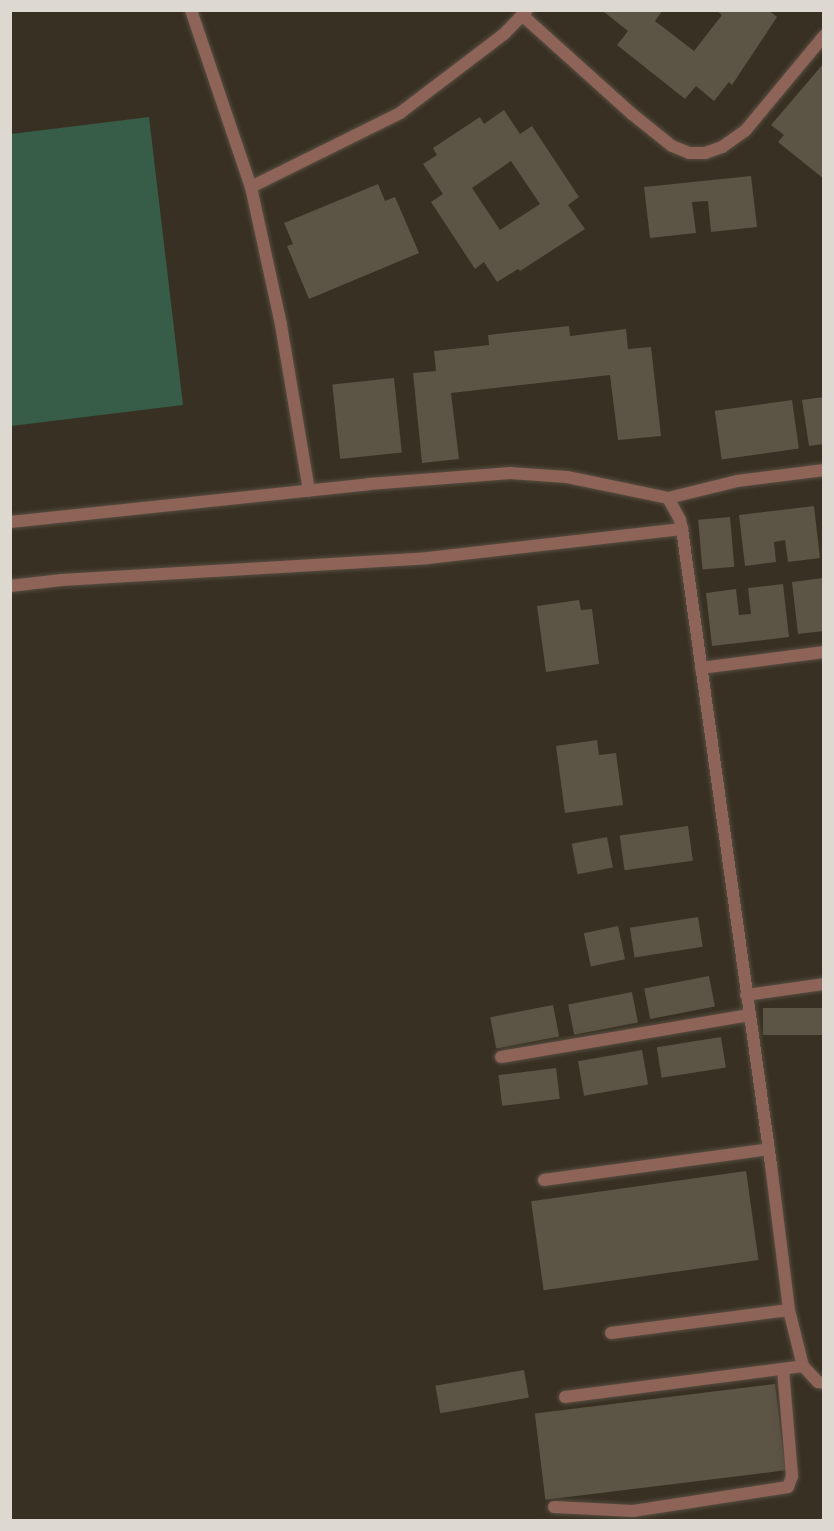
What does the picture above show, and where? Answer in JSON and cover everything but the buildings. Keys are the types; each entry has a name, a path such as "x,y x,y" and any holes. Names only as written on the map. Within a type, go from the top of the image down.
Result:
{"street":[{"path":"191,10 251,186 281,325 309,491"},
{"path":"251,186 400,113 504,34 524,13 632,114 672,146 689,153 705,153 722,147 746,130 824,36"},
{"path":"10,522 511,473 567,477 668,498 737,481 824,470"},
{"path":"668,498 680,520 682,530 769,1149 789,1310 803,1366 818,1382 824,1383"},
{"path":"10,586 62,580 427,558 682,530"},
{"path":"701,668 824,652"},
{"path":"746,995 824,984"},
{"path":"501,1057 749,1015"},
{"path":"544,1180 769,1149"},
{"path":"611,1333 789,1310"},
{"path":"565,1397 803,1366"},
{"path":"554,1507 633,1510 788,1487 792,1476 783,1368"}],"green space":[{"path":"149,117 183,405 11,426 11,134"}]}
